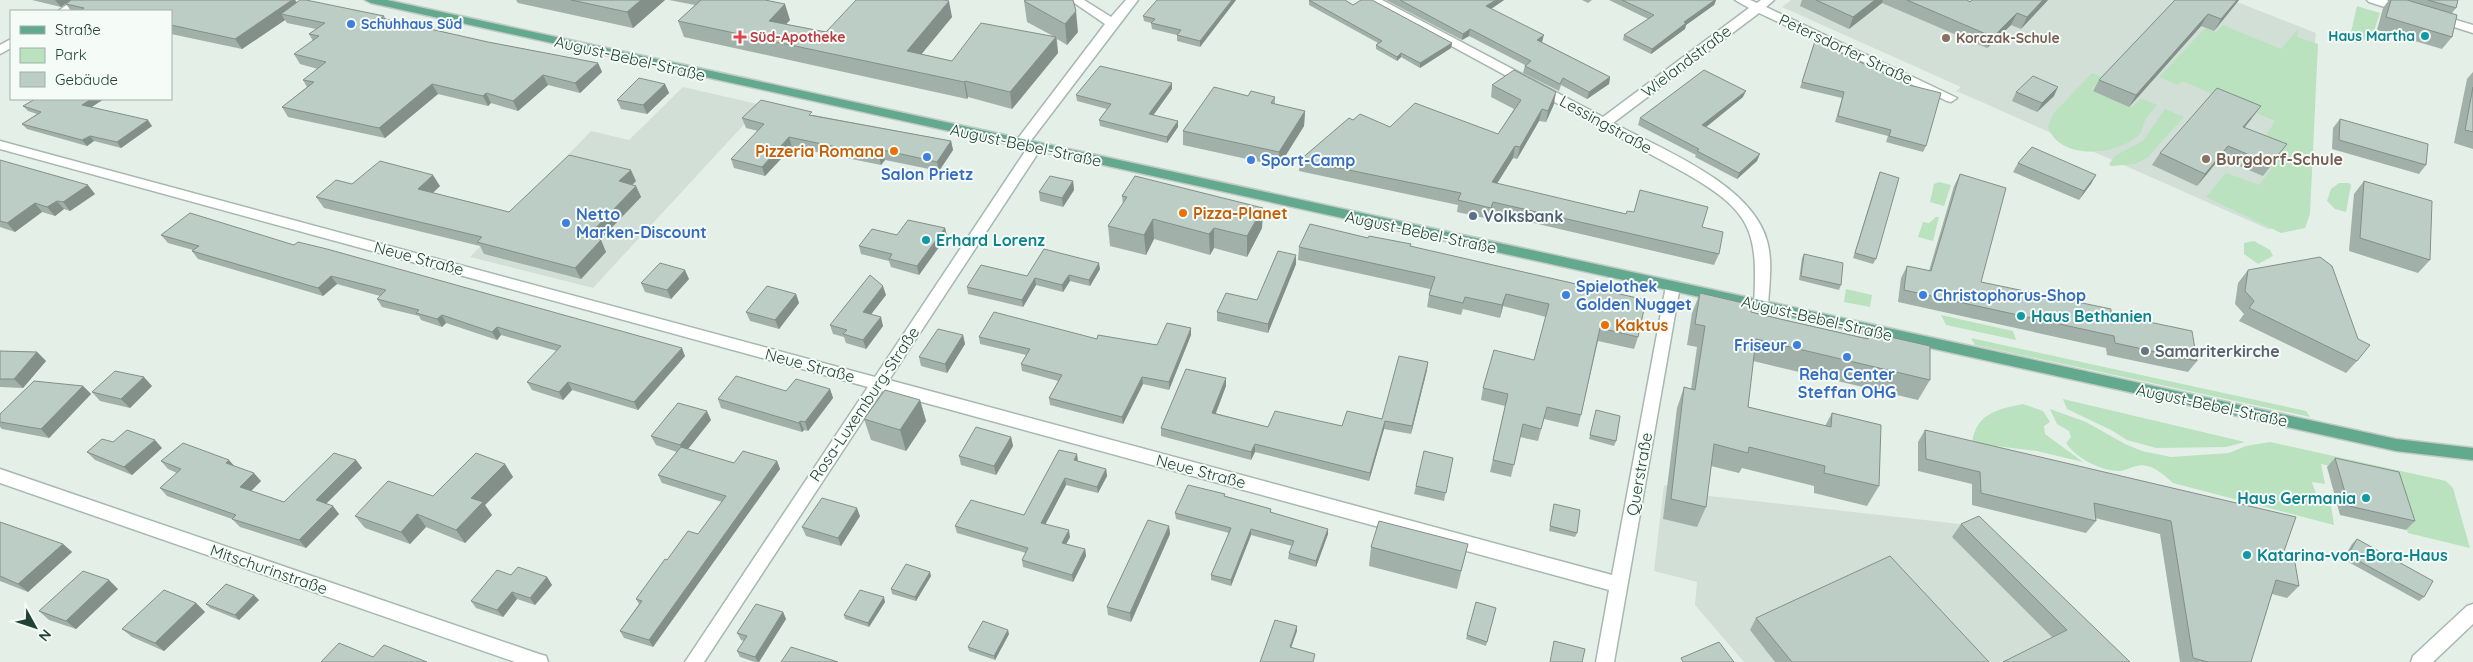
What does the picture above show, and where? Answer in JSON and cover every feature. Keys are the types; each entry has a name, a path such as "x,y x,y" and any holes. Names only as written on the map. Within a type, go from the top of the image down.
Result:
{"main road":[{"name":"August-Bebel-Straße","path":"371,0 1028,146 2396,445 2472,455"}],"street":[{"path":"66,10 82,0"},
{"path":"1076,0 1112,23"},
{"name":"Rosa-Luxemburg-Straße","path":"694,662 878,384 1028,146 1112,23 1132,0"},
{"name":"Lessingstraße","path":"1373,0 1604,122 1722,189 1739,204 1752,221 1762,245 1761,306"},
{"name":"Petersdorfer Straße","path":"1741,0 1951,98"},
{"name":"Wielandstraße","path":"1604,122 1768,0"},
{"path":"2373,0 2473,29"},
{"name":"Neue Straße","path":"0,145 1620,585"},
{"name":"Querstraße","path":"1605,662 1674,286"},
{"name":"Mitschurinstraße","path":"0,476 539,662"},
{"path":"2420,662 2473,612"}],"shaded area":[{"name":"Burgdorf-Schule","path":"1791,0 2232,0 2316,33 2295,218 2281,228 2268,229 1956,91 1961,87 1782,7"},
{"path":"683,87 762,105 593,288 470,257 591,131 629,140"},
{"path":"1664,485 1710,496 1969,525 2108,662 1744,662 1695,605 1697,582 1654,571"}],"green space":[{"path":"2357,6 2380,13 2374,31 2380,33 2357,43 2349,41"},
{"path":"2223,25 2281,49 2298,29 2297,37 2318,44 2310,214 2305,228 2281,233 2206,197 2226,173 2259,185 2280,157 2259,147 2275,121 2182,81 2178,85 2159,77 2205,28 2216,32"},
{"path":"2092,73 2102,77 2091,90 2132,107 2141,98 2157,105 2147,117 2139,135 2129,142 2103,151 2089,152 2064,146 2054,138 2048,127 2053,114"},
{"path":"2165,109 2184,117 2147,158 2135,164 2111,166 2109,164 2116,155 2143,141"},
{"path":"1939,182 1951,185 1944,206 1930,202 1934,184"},
{"path":"2339,183 2349,183 2351,185 2346,212 2335,209 2327,201 2331,189"},
{"path":"1936,217 1939,217 1933,241 1918,237 1923,222 1929,223"},
{"path":"2254,241 2270,250 2273,256 2258,264 2244,254 2244,243"},
{"path":"1846,289 1872,295 1870,307 1844,302"},
{"path":"1941,315 2013,331 2016,340 1946,325"},
{"path":"1971,338 2306,411 2310,417 1975,345"},
{"path":"2063,399 2245,442 2226,447 2156,448 2127,440 2111,430 2067,409"},
{"path":"2023,404 2043,411 2050,422 2044,426 2045,434 2083,462 2037,451 1972,443 1974,433 1983,419 2005,408"},
{"path":"2050,409 2086,422 2125,444 2142,451 2171,457 2229,453 2246,446 2270,442 2446,481 2453,488 2470,548 2408,533 2392,479 2321,464 2325,484 2312,482 2319,503 2331,506 2334,525 2173,483 2158,470 2144,465 2120,471 2097,466 2076,454 2066,443 2071,437 2069,431 2057,424"}],"building":[{"path":"71,0 292,0 235,39 172,25 172,10 81,10 84,8 66,4"},
{"path":"300,0 384,16 381,18 488,42 598,63 575,83 543,75 513,101 486,93 483,96 432,84 379,128 282,107 314,82 303,80 326,62 294,54 319,36 309,34 325,23 281,14"},
{"path":"571,0 641,0 627,12"},
{"path":"701,0 765,0 785,4 769,21 826,32 856,0 949,1 907,51 952,61 981,23 1056,37 1010,92 678,21"},
{"path":"1073,0 1076,11 1065,24 1024,1"},
{"path":"1157,0 1232,0 1200,41 1177,35 1181,30 1151,23 1155,19 1143,16"},
{"path":"1309,0 1345,0 1353,5 1361,0 1372,0 1452,43 1420,63 1401,53 1397,57 1376,45 1382,41"},
{"path":"1400,0 1496,0 1486,6 1544,35 1537,40 1610,77 1589,92 1563,78 1560,84 1525,66 1531,61 1470,29 1463,34"},
{"path":"1622,0 1715,0 1684,22 1686,23 1652,49 1624,35 1654,15"},
{"path":"1816,0 1875,0 1853,17"},
{"path":"1907,0 1967,0 1970,2 1972,0 2043,0 2027,17 2017,13 1993,37"},
{"path":"2175,0 2237,0 2221,19 2208,14 2136,95 2099,80"},
{"path":"2391,0 2407,0 2457,15 2452,37 2386,17"},
{"path":"2428,0 2458,0 2456,8"},
{"path":"1815,41 1909,85 1941,93 1926,146 1889,136 1891,130 1838,116 1844,92 1802,82"},
{"path":"1100,66 1172,83 1149,114 1178,121 1167,137 1099,120 1111,104 1076,95"},
{"path":"1514,70 1556,92 1548,111 1542,109 1520,147 1515,146 1492,182 1626,214 1627,211 1634,212 1640,190 1708,207 1702,227 1723,232 1719,254 1493,202 1491,208 1458,200 1461,193 1300,160 1349,118 1353,120 1360,114 1390,127 1415,103 1498,134 1521,100 1492,85"},
{"path":"1704,70 1746,91 1702,125 1760,154 1739,173 1697,151 1699,149 1640,118"},
{"path":"2033,76 2058,87 2042,103 2016,92"},
{"path":"639,78 665,84 643,105 617,100"},
{"path":"1214,87 1248,96 1251,91 1275,97 1271,103 1305,111 1279,152 1183,131"},
{"path":"2473,87 2473,132 2465,130"},
{"path":"2217,88 2261,106 2243,127 2287,144 2271,164 2228,146 2205,174 2160,153"},
{"path":"33,100 90,100 82,105 148,120 117,142 90,136 82,140 22,124 41,112 23,106"},
{"path":"761,100 812,112 809,115 951,141 937,162 883,150 879,156 789,137 762,167 731,159 764,124 742,118"},
{"path":"2340,119 2428,144 2426,165 2339,140"},
{"path":"2032,147 2096,175 2084,191 2018,163"},
{"path":"569,155 631,170 619,181 636,186 587,237 601,240 575,268 477,242 482,237 316,197 336,180 352,184 380,161 433,175 418,189 509,212"},
{"path":"0,160 88,185 63,202 57,201 47,207 35,203 7,223 0,221"},
{"path":"1880,172 1899,178 1876,259 1855,253"},
{"path":"1960,174 2006,188 1981,282 2111,309 2111,314 2192,331 2197,361 2115,343 2114,336 1904,290 1907,266 1931,271"},
{"path":"1050,176 1073,181 1062,198 1039,192"},
{"path":"1135,176 1263,208 1247,236 1214,228 1209,234 1153,219 1144,235 1108,226 1127,197 1122,196"},
{"path":"2364,181 2432,201 2430,260 2360,238"},
{"path":"190,213 294,245 298,242 327,249 682,348 634,402 568,382 559,392 527,382 561,346 497,327 492,332 442,315 437,319 416,313 419,310 377,299 386,290 331,276 318,288 192,251 199,246 161,235"},
{"path":"908,220 945,228 917,266 889,259 892,254 859,246 872,229 897,235"},
{"path":"1310,224 1368,238 1369,236 1411,244 1410,246 1646,300 1638,337 1600,328 1581,415 1547,407 1541,429 1523,424 1514,465 1493,460 1508,394 1483,388 1494,350 1534,360 1549,304 1506,294 1502,305 1465,297 1463,303 1429,295 1435,277 1299,247"},
{"path":"1044,249 1099,263 1089,280 1069,275 1062,285 1035,278 1022,300 967,287 981,265 1027,276"},
{"path":"1278,251 1296,255 1268,324 1217,312 1226,293 1257,300"},
{"path":"1804,254 1843,263 1841,285 1801,276"},
{"path":"2320,257 2332,266 2358,339 2370,345 2357,361 2249,308 2254,301 2245,291 2248,270"},
{"path":"660,263 685,270 667,290 641,283"},
{"path":"870,275 883,286 863,312 881,317 863,340 843,334 847,330 830,325"},
{"path":"767,286 796,294 775,320 746,312"},
{"path":"1700,293 1752,305 1751,312 1780,319 1868,339 1868,332 1930,346 1930,380 1756,339 1748,407 1831,427 1832,413 1881,425 1879,486 1824,473 1825,466 1749,447 1748,453 1714,444 1706,507 1671,499 1684,387 1695,390 1705,326 1695,324"},
{"path":"994,312 1097,339 1098,335 1157,345 1167,323 1191,328 1169,382 1142,377 1122,417 1049,398 1062,375 1021,364 1030,349 979,337"},
{"path":"938,329 963,335 945,364 919,357"},
{"path":"0,351 37,352 14,379 0,379"},
{"path":"1399,356 1428,362 1412,426 1385,421 1370,473 1255,444 1251,452 1161,428 1186,369 1226,378 1212,413 1268,427 1275,411 1342,426 1347,411 1382,419"},
{"path":"115,371 144,377 121,399 92,392"},
{"path":"736,376 786,391 796,379 830,389 805,422 800,421 799,423 718,399"},
{"path":"34,381 83,386 41,429 0,422 0,414"},
{"path":"885,390 920,400 900,430 864,419"},
{"path":"678,403 707,411 680,445 651,436"},
{"path":"1596,410 1620,416 1616,441 1590,435"},
{"path":"976,427 1011,437 994,466 959,456"},
{"path":"127,430 155,440 124,467 87,452 102,439 113,442"},
{"name":"Katarina-von-Bora-Haus","path":"1925,430 2296,517 2283,554 2294,557 2299,586 2276,580 2251,662 2208,662 2193,658 2171,521 2094,503 2096,521 1981,493 1980,472 1926,459"},
{"path":"183,443 229,460 226,463 254,473 240,487 284,502 334,453 356,460 316,500 333,506 299,540 232,519 236,515 160,488 181,469 161,461"},
{"path":"681,447 734,463 743,451 777,461 649,640 620,631 642,601 636,599 688,531 698,534 726,496 658,475"},
{"path":"1059,450 1077,454 1074,460 1106,469 1097,487 1065,478 1041,523 1069,530 1062,543 1085,549 1072,575 1022,560 1028,548 955,526 971,500 1024,515"},
{"path":"1424,451 1453,458 1446,493 1416,486"},
{"path":"476,453 505,464 471,498 483,502 456,530 417,514 401,532 355,516 388,481 433,496"},
{"name":"Haus Germania","path":"2335,458 2399,472 2415,521 2349,506"},
{"path":"1188,485 1225,494 1224,496 1271,509 1270,512 1328,529 1316,561 1289,553 1294,541 1251,529 1231,580 1211,575 1231,528 1175,513"},
{"path":"822,498 857,508 838,538 802,527"},
{"path":"1554,504 1580,510 1577,533 1550,526"},
{"path":"1979,516 2130,662 2003,662 2067,630 1961,524"},
{"path":"1148,520 1169,526 1130,613 1107,607"},
{"path":"1379,521 1468,544 1461,571 1371,547"},
{"path":"0,522 63,544 18,584 0,576"},
{"path":"2357,539 2433,581 2424,597 2348,555"},
{"path":"1890,556 1989,662 1792,662 1756,618"},
{"path":"906,564 930,572 915,597 891,589"},
{"path":"518,567 547,577 530,598 512,592 497,610 471,601 497,570 511,575"},
{"path":"83,571 109,580 66,621 39,611"},
{"path":"226,584 254,595 235,615 206,604"},
{"path":"164,590 196,603 155,643 122,629"},
{"path":"860,590 884,597 868,623 844,615"},
{"path":"1476,602 1496,608 1487,642 1467,635"},
{"path":"756,604 783,612 755,657 737,651 747,636 737,633"},
{"path":"1275,620 1297,626 1290,647 1315,654 1313,662 1260,662"},
{"path":"983,621 1008,630 994,656 968,647"},
{"path":"1554,641 1585,649 1582,662 1550,662"},
{"path":"1719,642 1734,662 1683,662 1681,658"},
{"path":"339,643 373,657 384,645 427,662 321,662"},
{"path":"791,647 838,662 781,662"}],"place":[{"name":"Schuhhaus Süd","path":"351,24"},
{"name":"Haus Martha","path":"2425,36"},
{"name":"Süd-Apotheke","path":"740,37"},
{"name":"Korczak-Schule","path":"1946,38"},
{"name":"Pizzeria Romana","path":"894,151"},
{"name":"Salon Prietz","path":"927,157"},
{"name":"Burgdorf-Schule","path":"2206,159"},
{"name":"Sport-Camp","path":"1251,160"},
{"name":"Pizza-Planet","path":"1183,213"},
{"name":"Volksbank","path":"1473,216"},
{"name":"Netto Marken-Discount","path":"566,223"},
{"name":"Erhard Lorenz","path":"926,240"},
{"name":"Spielothek Golden Nugget","path":"1566,295"},
{"name":"Christophorus-Shop","path":"1923,295"},
{"name":"Haus Bethanien","path":"2021,316"},
{"name":"Kaktus","path":"1605,325"},
{"name":"Friseur","path":"1797,345"},
{"name":"Samariterkirche","path":"2145,351"},
{"name":"Reha Center Steffan OHG","path":"1847,357"},
{"name":"Haus Germania","path":"2366,498"},
{"name":"Katarina-von-Bora-Haus","path":"2247,555"}]}
